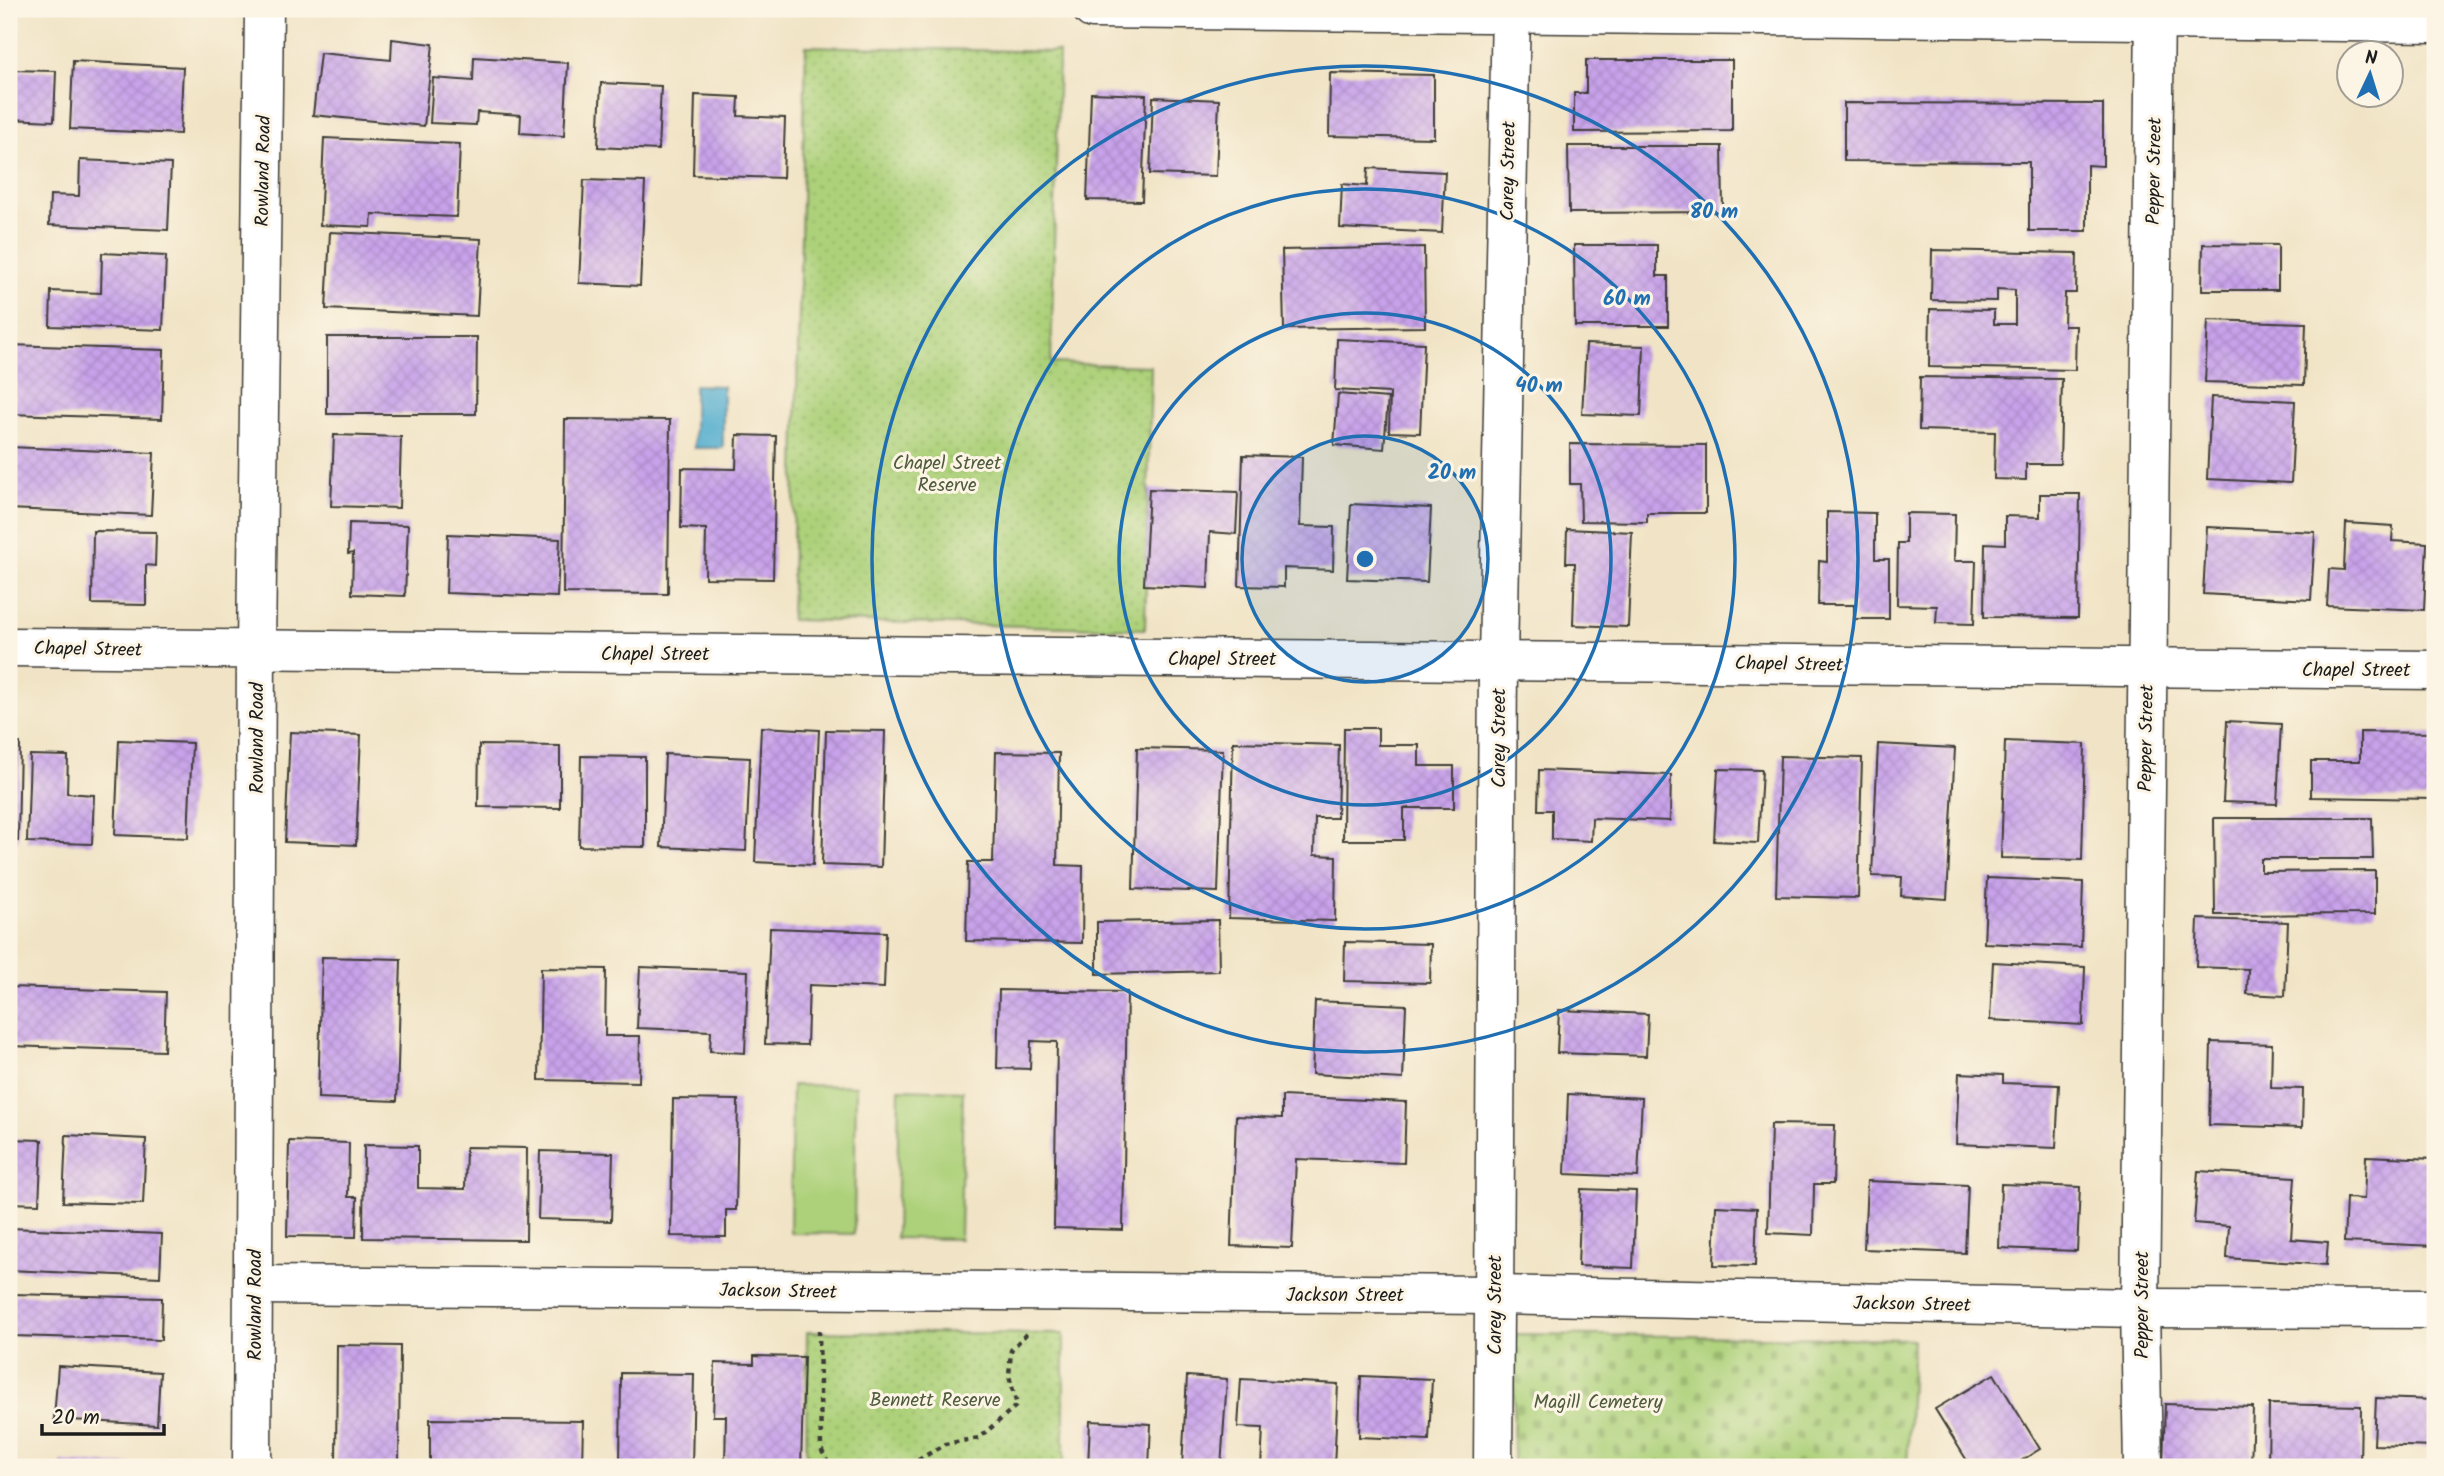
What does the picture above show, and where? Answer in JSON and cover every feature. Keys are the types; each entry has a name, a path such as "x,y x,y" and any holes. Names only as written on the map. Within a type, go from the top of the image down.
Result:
{"street":[{"name":"Rowland Road","path":"252,1467 256,649 264,9"},
{"path":"1092,9 2155,15 2435,23"},
{"name":"Carey Street","path":"1493,1467 1498,660 1511,11"},
{"name":"Pepper Street","path":"2143,1467 2140,1308 2155,15"},
{"name":"Chapel Street","path":"9,646 2435,670"},
{"name":"Jackson Street","path":"254,1285 1494,1295 2140,1308 2435,1309"}],"path":[{"path":"818,1291 819,1426 821,1449 830,1467"},
{"path":"911,1467 946,1444 979,1438 1017,1405 1010,1376 1011,1350 1028,1333 1031,1293"}],"green space":[{"name":"Chapel Street Reserve","path":"806,46 1059,52 1051,363 1151,366 1145,629 791,620"},
{"path":"792,1085 856,1086 854,1234 790,1233"},
{"path":"899,1089 963,1091 960,1239 896,1238"},
{"name":"Bennett Reserve","path":"807,1332 1064,1334 1064,1467 806,1467"},
{"name":"Magill Cemetery","path":"1515,1334 1913,1339 1907,1467 1513,1467"}],"water":[{"path":"694,385 723,386 723,448 694,448"}],"building":[{"path":"392,39 433,44 424,126 313,115 320,53 391,60"},
{"path":"474,57 568,63 564,136 520,133 521,115 477,112 476,125 430,123 433,78 473,81"},
{"path":"1586,60 1732,60 1732,131 1574,132 1574,93 1586,93"},
{"path":"73,61 183,67 180,134 70,129"},
{"path":"9,70 56,71 54,121 9,119"},
{"path":"1330,73 1434,75 1434,138 1329,136"},
{"path":"601,83 661,86 658,150 598,147"},
{"path":"1091,93 1146,95 1142,201 1087,200"},
{"path":"695,95 739,97 738,116 785,118 783,178 693,175"},
{"path":"1153,97 1219,100 1216,176 1150,174"},
{"path":"1844,103 2103,104 2103,166 2087,165 2087,231 2029,231 2029,162 1844,161"},
{"path":"324,138 460,144 457,217 372,214 371,227 320,225"},
{"path":"1568,146 1722,146 1723,212 1569,213"},
{"path":"80,160 171,164 168,230 49,225 50,195 79,196"},
{"path":"1368,168 1445,172 1442,233 1340,228 1342,184 1367,186"},
{"path":"584,180 645,182 640,286 579,283"},
{"path":"330,232 481,239 477,316 326,309"},
{"path":"2203,244 2278,245 2278,290 2202,290"},
{"path":"1574,245 1657,245 1657,276 1668,276 1668,326 1575,326"},
{"path":"1424,247 1425,327 1284,329 1282,250"},
{"path":"1932,250 2077,253 2076,293 2065,293 2064,326 2076,326 2075,370 1929,367 1930,309 1994,310 1994,324 2015,324 2015,290 1997,289 1997,301 1931,300"},
{"path":"102,253 166,256 163,330 50,326 51,291 101,293"},
{"path":"2208,320 2306,323 2304,385 2205,382"},
{"path":"327,337 477,337 476,414 327,414"},
{"path":"1337,339 1424,343 1420,433 1389,432 1390,393 1335,390"},
{"path":"1586,344 1644,346 1641,416 1582,414"},
{"path":"9,345 164,350 162,419 9,414"},
{"path":"1920,377 2062,379 2060,464 2026,464 2026,480 1994,479 1995,432 1919,430"},
{"path":"1338,394 1388,398 1384,449 1334,445"},
{"path":"2211,397 2295,401 2291,483 2207,479"},
{"path":"565,419 670,420 668,594 563,593"},
{"path":"334,435 401,437 399,508 331,506"},
{"path":"737,435 776,436 773,579 705,578 706,529 681,528 682,468 736,469"},
{"path":"1570,444 1706,445 1706,513 1647,513 1647,522 1581,521 1580,484 1570,484"},
{"path":"9,447 154,453 151,515 9,509"},
{"path":"1243,455 1302,457 1300,526 1334,527 1333,570 1284,568 1284,587 1239,586"},
{"path":"1149,489 1238,492 1236,534 1210,532 1208,588 1144,585"},
{"path":"2040,494 2080,494 2078,618 1984,617 1985,543 2005,544 2005,516 2040,517"},
{"path":"1351,504 1431,508 1427,582 1347,579"},
{"path":"1827,512 1875,513 1875,559 1889,559 1889,619 1854,619 1854,605 1818,605 1819,561 1827,562"},
{"path":"1906,513 1955,514 1954,561 1976,561 1974,624 1936,623 1937,606 1897,605 1898,543 1906,543"},
{"path":"349,523 408,525 405,596 352,594 353,553 348,554"},
{"path":"2346,523 2393,526 2392,541 2427,543 2424,610 2327,606 2329,569 2344,570"},
{"path":"2207,527 2315,532 2311,600 2203,594"},
{"path":"1567,529 1632,532 1628,627 1573,625 1575,563 1566,563"},
{"path":"93,531 156,532 155,566 146,565 146,605 92,604"},
{"path":"448,534 560,539 557,597 446,593"},
{"path":"2227,721 2281,724 2277,804 2223,802"},
{"path":"761,727 819,730 813,865 755,862"},
{"path":"1344,728 1378,728 1378,745 1419,745 1419,766 1454,766 1454,808 1404,808 1404,840 1343,840"},
{"path":"826,730 885,731 881,867 822,865"},
{"path":"290,732 361,735 356,845 285,842"},
{"path":"2360,732 2435,733 2435,799 2311,797 2311,761 2360,761"},
{"path":"119,740 192,743 188,838 115,835"},
{"path":"2005,741 2085,744 2082,860 2001,858"},
{"path":"1233,742 1339,745 1337,818 1315,818 1314,855 1336,856 1335,921 1229,918"},
{"path":"9,743 20,743 18,841 9,841"},
{"path":"1878,744 1955,748 1947,899 1901,896 1902,877 1872,876"},
{"path":"479,745 560,746 560,808 478,807"},
{"path":"1137,748 1223,750 1218,892 1133,889"},
{"path":"996,752 1059,753 1057,865 1083,866 1082,943 966,941 968,862 993,862"},
{"path":"665,754 750,758 746,851 661,847"},
{"path":"30,755 68,756 67,793 94,795 92,844 27,842"},
{"path":"581,756 645,757 645,847 579,846"},
{"path":"1780,756 1862,758 1858,898 1776,896"},
{"path":"1718,769 1762,770 1758,843 1714,841"},
{"path":"1539,770 1671,775 1670,821 1592,818 1591,841 1552,839 1552,810 1538,810"},
{"path":"2214,818 2372,818 2373,859 2261,859 2261,872 2375,871 2375,914 2215,915"},
{"path":"1987,878 2083,882 2081,947 1984,943"},
{"path":"2198,919 2288,922 2285,996 2247,994 2248,969 2196,967"},
{"path":"1218,920 1219,971 1097,974 1097,922"},
{"path":"770,928 886,932 884,988 809,985 807,1045 765,1044"},
{"path":"1345,942 1431,944 1430,983 1344,981"},
{"path":"322,957 401,959 397,1101 318,1098"},
{"path":"1993,962 2085,967 2083,1025 1990,1020"},
{"path":"640,967 748,971 745,1053 710,1051 711,1031 637,1028"},
{"path":"541,968 606,969 605,1036 640,1036 639,1082 539,1080"},
{"path":"9,987 166,992 164,1051 9,1046"},
{"path":"999,990 1127,992 1123,1230 1054,1228 1057,1042 1031,1041 1030,1069 997,1068"},
{"path":"1315,1001 1406,1005 1403,1079 1312,1074"},
{"path":"1559,1010 1648,1014 1646,1056 1557,1053"},
{"path":"2211,1042 2272,1044 2271,1088 2303,1089 2302,1128 2209,1125"},
{"path":"1959,1073 2003,1075 2003,1083 2059,1085 2056,1148 1956,1144"},
{"path":"1568,1094 1642,1098 1638,1177 1565,1174"},
{"path":"1282,1096 1406,1102 1404,1163 1296,1159 1292,1248 1231,1246 1236,1116 1282,1118"},
{"path":"673,1099 738,1100 736,1210 726,1210 726,1237 671,1236"},
{"path":"1771,1124 1835,1125 1833,1184 1814,1184 1813,1235 1768,1233"},
{"path":"66,1135 146,1139 143,1204 63,1202"},
{"path":"9,1139 42,1140 39,1204 9,1203"},
{"path":"289,1141 349,1143 348,1197 357,1197 356,1237 287,1236"},
{"path":"364,1145 418,1146 418,1188 465,1189 466,1147 527,1148 526,1240 363,1238"},
{"path":"540,1151 613,1153 611,1221 538,1219"},
{"path":"2366,1156 2435,1159 2435,1246 2344,1242 2346,1198 2364,1199"},
{"path":"2198,1171 2295,1177 2291,1239 2328,1242 2326,1265 2227,1258 2229,1226 2194,1223"},
{"path":"1867,1181 1968,1185 1965,1253 1864,1249"},
{"path":"2001,1184 2080,1187 2077,1251 1999,1248"},
{"path":"1581,1189 1636,1191 1633,1268 1578,1266"},
{"path":"1716,1206 1757,1208 1755,1266 1714,1265"},
{"path":"9,1228 162,1234 160,1277 9,1270"},
{"path":"13,1294 162,1298 161,1340 12,1336"},
{"path":"337,1345 400,1346 399,1467 336,1467"},
{"path":"754,1356 804,1357 801,1467 725,1467 726,1416 713,1416 715,1363 754,1364"},
{"path":"58,1366 160,1372 157,1425 54,1419"},
{"path":"621,1373 694,1374 692,1467 620,1467"},
{"path":"1994,1374 2040,1449 2011,1467 1971,1467 1935,1409"},
{"path":"1187,1376 1227,1379 1221,1467 1182,1467"},
{"path":"1361,1376 1432,1379 1429,1440 1359,1437"},
{"path":"1241,1379 1338,1384 1334,1467 1261,1467 1263,1428 1238,1427"},
{"path":"2376,1398 2435,1400 2435,1447 2374,1445"},
{"path":"2165,1404 2253,1407 2251,1467 2163,1466"},
{"path":"2269,1404 2361,1406 2360,1467 2268,1467"},
{"path":"430,1419 583,1421 582,1467 430,1467"},
{"path":"1090,1421 1151,1424 1149,1467 1088,1467"},
{"path":"61,1462 140,1465 140,1467 61,1467"}]}
